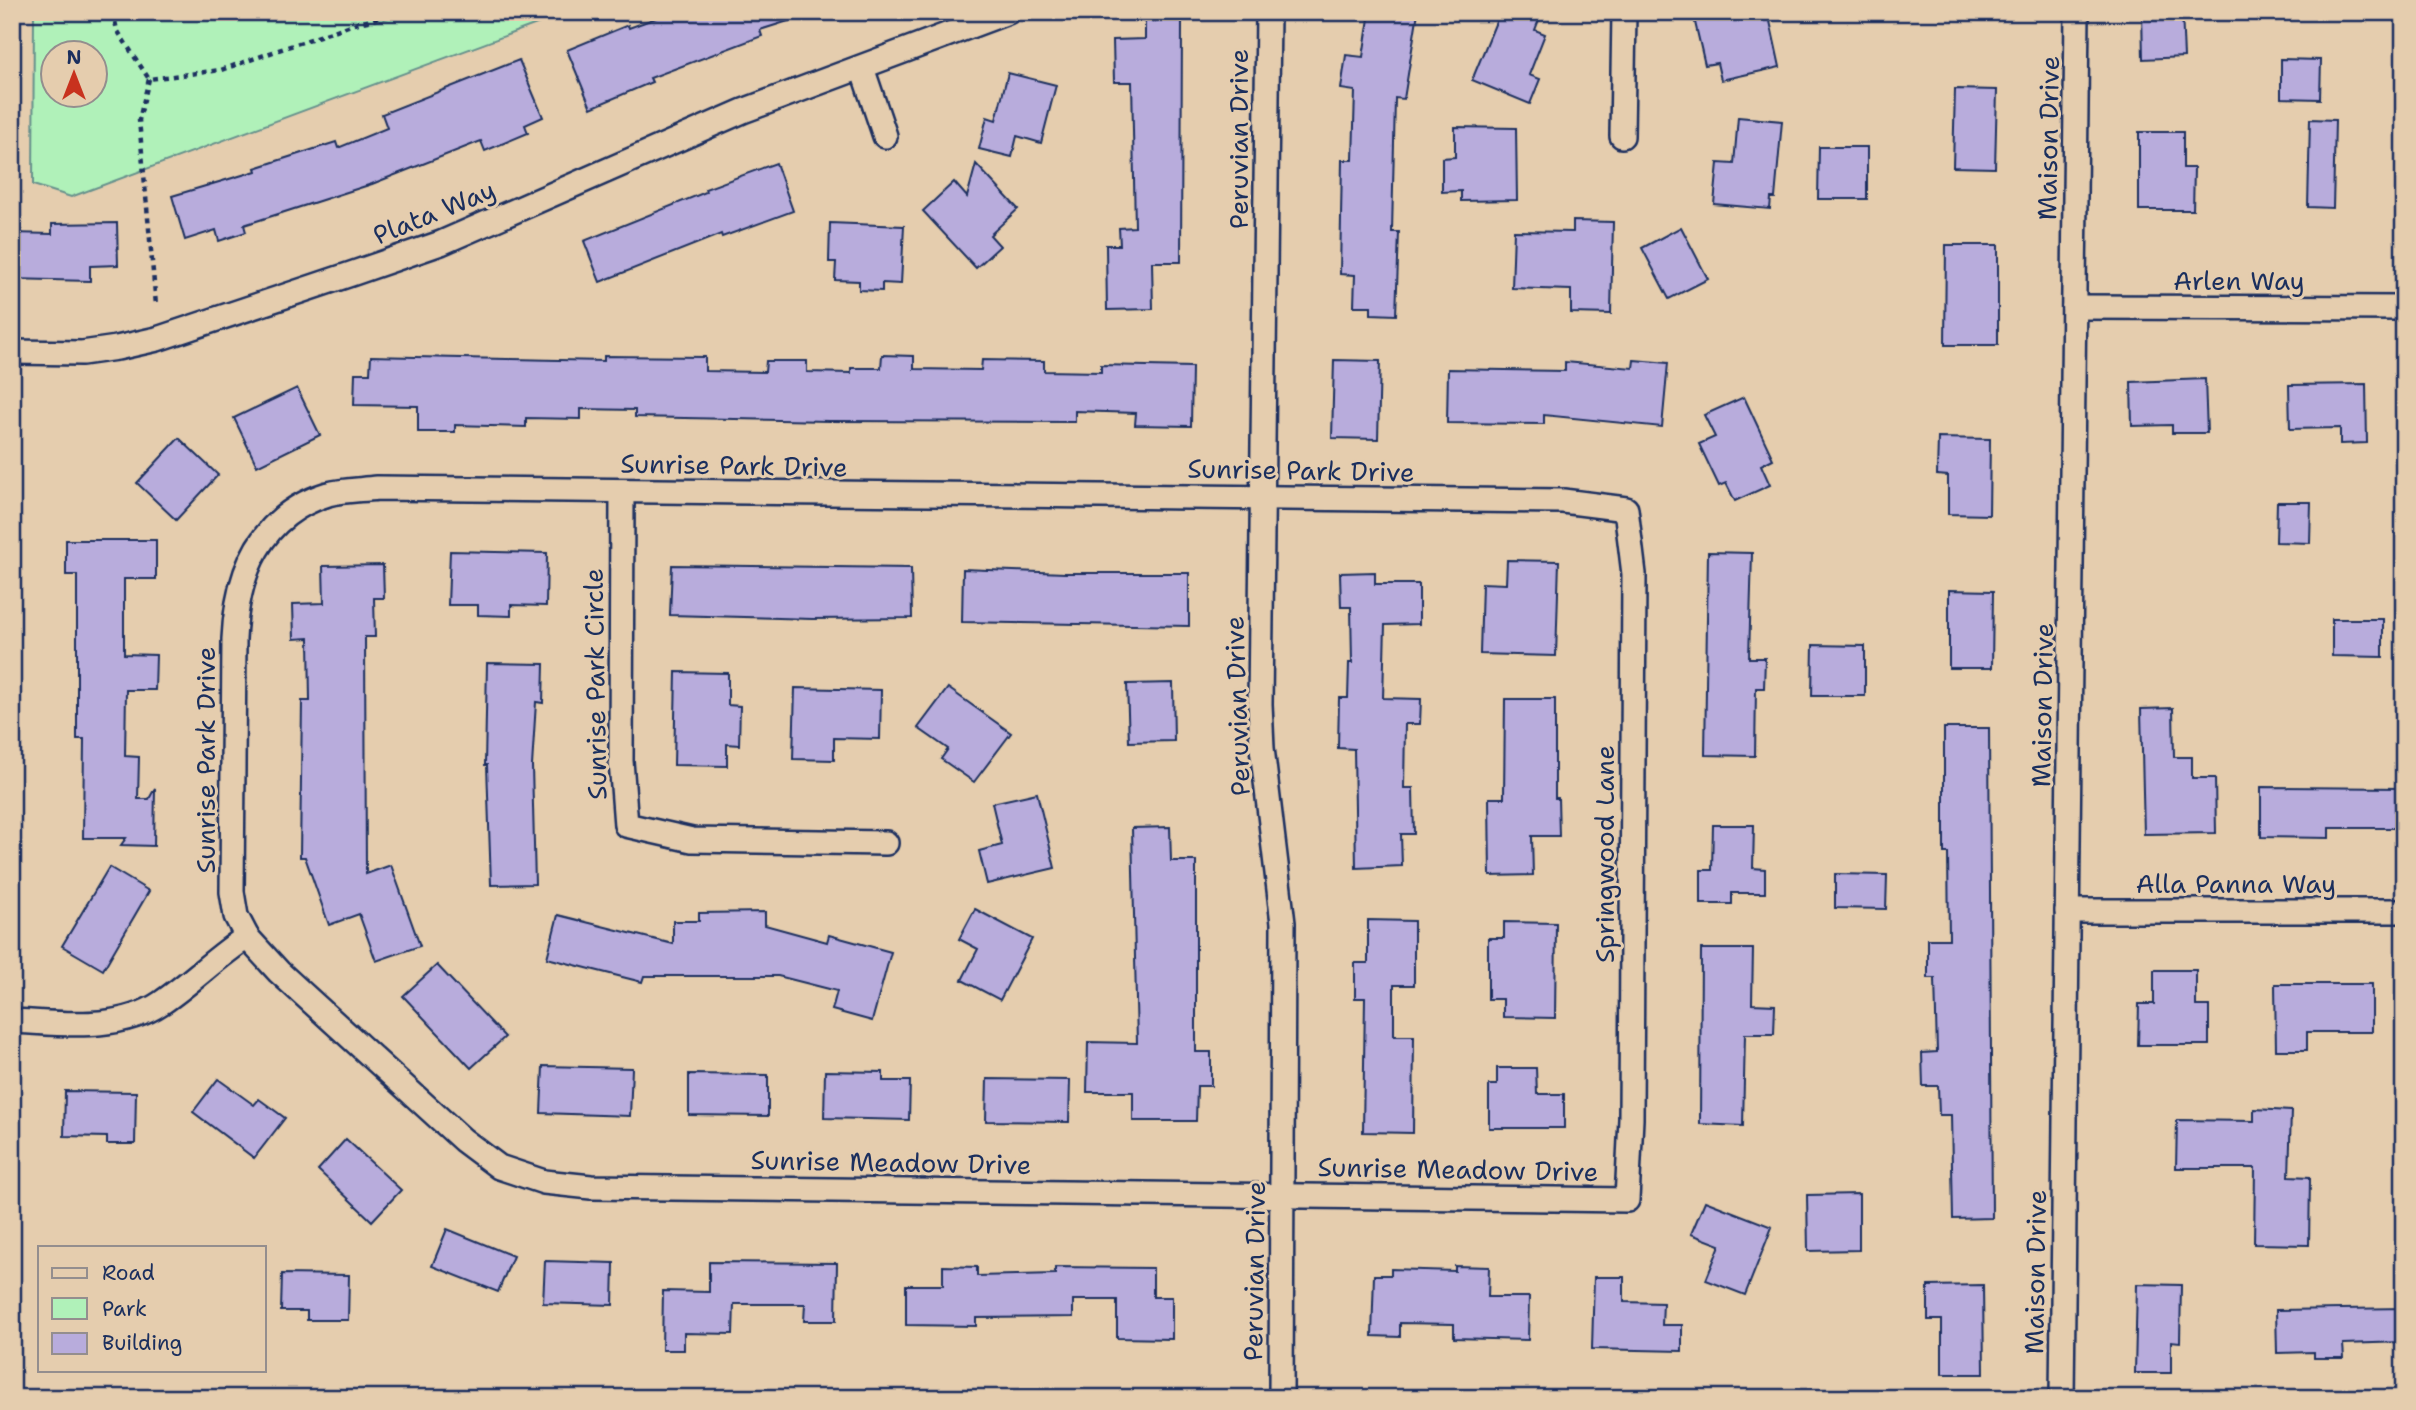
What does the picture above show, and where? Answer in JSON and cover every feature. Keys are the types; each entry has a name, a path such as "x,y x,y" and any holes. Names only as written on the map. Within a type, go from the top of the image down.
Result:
{"street":[{"name":"Plata Way","path":"12,352 82,353 158,339 351,274 441,243 743,111 1008,12"},
{"name":"Peruvian Drive","path":"1268,12 1260,704 1262,748 1283,923 1281,1398"},
{"path":"1622,136 1623,12"},
{"name":"Maison Drive","path":"2062,1398 2077,12"},
{"path":"862,68 885,136"},
{"name":"Arlen Way","path":"2074,307 2404,308"},
{"name":"Sunrise Park Drive","path":"247,937 236,916 232,892 236,604 245,569 265,536 293,510 329,494 377,488 1563,501 1626,509"},
{"name":"Sunrise Park Circle","path":"622,491 621,761 626,825 692,840 886,843"},
{"name":"Springwood Lane","path":"1626,509 1634,574 1631,1119 1627,1200"},
{"name":"Alla Panna Way","path":"2067,911 2404,911"},
{"path":"12,1021 83,1024 120,1020 158,1005 222,953 247,937"},
{"name":"Sunrise Meadow Drive","path":"247,937 279,972 463,1140 499,1167 544,1182 591,1186 1627,1200"}],"path":[{"path":"113,12 117,30 149,79 139,120 156,305"},
{"path":"149,79 221,70 354,24 406,12"}],"green space":[{"path":"34,12 569,12 71,197 33,185"}],"building":[{"path":"672,12 801,12 801,17 760,30 762,36 650,78 652,82 591,108 567,50 628,25 629,28"},
{"path":"1370,12 1418,12 1404,99 1395,98 1392,232 1399,232 1396,315 1371,314 1371,306 1354,306 1355,275 1340,274 1342,160 1353,160 1355,91 1341,89 1346,55 1363,57"},
{"path":"1500,12 1542,12 1535,30 1545,34 1529,75 1540,79 1530,104 1472,80"},
{"path":"1720,12 1768,12 1780,67 1721,80 1717,63 1705,65 1694,18"},
{"path":"2142,12 2182,12 2184,57 2143,59"},
{"path":"1182,20 1181,262 1152,262 1153,309 1107,310 1106,245 1120,245 1119,228 1135,227 1132,82 1114,82 1113,40 1145,39 1145,21"},
{"path":"2281,59 2321,60 2320,99 2281,98"},
{"path":"519,60 543,117 525,125 528,133 485,151 481,141 372,184 244,225 246,232 219,241 216,230 185,240 172,196 256,171 255,168 336,142 338,148 387,128 382,114"},
{"path":"1008,73 1056,85 1041,143 1017,136 1012,157 979,149 987,117 996,120"},
{"path":"1955,89 1997,90 1995,168 1953,167"},
{"path":"1738,117 1782,121 1775,198 1771,198 1770,209 1714,204 1718,163 1734,164"},
{"path":"2310,119 2335,120 2333,208 2308,207"},
{"path":"1455,127 1516,128 1517,200 1461,201 1461,191 1442,192 1442,158 1455,157"},
{"path":"2139,132 2183,132 2183,168 2194,168 2193,210 2139,210"},
{"path":"1819,147 1867,147 1867,199 1818,199"},
{"path":"776,163 793,211 722,237 721,234 600,282 584,241 706,192 705,189"},
{"path":"976,164 1018,209 990,235 1000,246 976,268 923,211 954,182 967,197"},
{"path":"1573,221 1613,222 1611,314 1571,313 1571,290 1512,288 1514,231 1573,232"},
{"path":"117,223 118,265 90,266 90,281 12,279 12,233 52,234 52,224"},
{"path":"830,223 904,226 901,284 882,283 882,291 859,290 859,281 835,280 836,262 829,262"},
{"path":"1681,227 1708,279 1669,299 1642,248"},
{"path":"1946,245 1998,245 1998,345 1945,345"},
{"path":"882,355 914,356 914,369 981,370 982,360 1044,361 1044,371 1101,372 1101,365 1192,367 1191,426 1135,425 1136,413 1075,411 1075,422 635,417 635,410 581,409 581,419 526,418 526,427 455,425 455,432 418,432 418,406 354,405 355,373 370,373 371,356 604,361 604,356 705,357 705,371 765,372 766,361 807,361 807,372 851,373 851,368 881,368"},
{"path":"1334,360 1380,361 1378,439 1332,438"},
{"path":"1634,360 1668,363 1662,427 1544,415 1544,424 1447,423 1448,369 1565,371 1565,362 1633,368"},
{"path":"2205,379 2207,433 2172,433 2172,425 2132,426 2131,382"},
{"path":"2366,384 2367,443 2340,444 2340,428 2290,429 2289,385"},
{"path":"297,388 320,435 257,466 234,418"},
{"path":"1744,397 1773,459 1761,465 1770,485 1735,501 1726,483 1719,486 1699,444 1715,437 1704,415"},
{"path":"179,438 218,475 176,520 137,483"},
{"path":"1938,438 1990,439 1989,515 1948,514 1948,476 1937,475"},
{"path":"2277,502 2311,502 2310,543 2276,542"},
{"path":"66,540 156,540 156,579 124,579 124,654 156,655 155,690 126,690 125,756 139,757 138,799 149,799 155,788 154,846 121,845 126,838 83,838 84,739 77,739 77,575 66,575"},
{"path":"450,551 547,553 546,606 511,605 511,616 478,615 478,605 448,605"},
{"path":"1708,552 1752,553 1749,658 1765,658 1764,688 1756,688 1755,756 1705,755"},
{"path":"1507,560 1559,561 1556,656 1480,654 1482,583 1506,584"},
{"path":"383,565 384,598 374,598 375,637 365,637 366,874 391,865 420,946 376,961 359,914 329,925 305,857 300,857 302,701 310,701 309,638 294,639 293,604 324,603 323,566"},
{"path":"672,565 911,568 912,618 812,619 670,615"},
{"path":"963,569 1065,573 1189,573 1189,626 962,622"},
{"path":"1375,572 1375,584 1419,584 1419,624 1385,625 1383,698 1421,699 1420,724 1405,724 1404,788 1413,788 1414,834 1401,834 1402,866 1356,868 1354,749 1338,748 1339,698 1348,698 1349,663 1352,663 1351,607 1341,607 1340,573"},
{"path":"1949,590 1993,591 1992,668 1949,668"},
{"path":"2332,619 2383,619 2383,657 2332,656"},
{"path":"1813,645 1865,646 1865,696 1812,696"},
{"path":"487,663 544,664 543,703 536,702 532,766 535,884 491,885 485,765"},
{"path":"676,672 728,673 728,705 740,706 739,745 727,744 727,766 674,765"},
{"path":"1173,683 1174,741 1129,742 1127,684"},
{"path":"795,688 881,690 880,739 834,738 834,760 793,759"},
{"path":"948,688 1011,733 974,782 941,759 948,749 918,728"},
{"path":"1505,699 1555,699 1555,798 1558,798 1559,836 1532,836 1533,875 1490,876 1489,798 1504,798"},
{"path":"2173,708 2174,757 2192,757 2192,778 2215,778 2216,833 2144,834 2141,709"},
{"path":"1944,728 1989,728 1992,1218 1953,1219 1951,1115 1939,1115 1938,1086 1923,1086 1922,1053 1937,1052 1935,978 1928,978 1928,939 1949,939 1948,853 1944,853"},
{"path":"2261,787 2404,788 2404,828 2329,828 2329,838 2261,837"},
{"path":"1037,793 1055,868 987,884 979,851 1002,845 992,803"},
{"path":"1713,825 1754,825 1753,868 1765,869 1765,893 1732,893 1732,904 1701,904 1701,870 1712,870"},
{"path":"1170,827 1171,861 1196,861 1196,1052 1211,1052 1211,1086 1197,1086 1196,1121 1133,1121 1133,1092 1087,1092 1088,1042 1137,1043 1132,828"},
{"path":"109,867 149,891 103,970 62,946"},
{"path":"1835,874 1887,875 1886,909 1835,908"},
{"path":"975,909 1032,939 1000,1000 962,980 978,949 959,939"},
{"path":"765,912 765,925 827,942 829,935 891,952 872,1021 832,1010 837,991 778,976 644,976 642,982 547,958 558,915 673,944 673,921 699,921 699,913"},
{"path":"1368,920 1414,921 1414,985 1394,985 1394,1036 1414,1036 1413,1133 1363,1132 1365,998 1355,998 1355,963 1368,963"},
{"path":"1504,922 1556,923 1555,1018 1503,1017 1503,999 1488,999 1488,938 1504,938"},
{"path":"1701,949 1753,949 1752,1004 1775,1005 1774,1034 1745,1034 1743,1126 1700,1124"},
{"path":"437,965 505,1037 471,1068 403,996"},
{"path":"2154,970 2196,970 2196,1006 2209,1006 2209,1045 2138,1045 2139,1004 2154,1004"},
{"path":"2275,984 2372,984 2372,1032 2307,1032 2307,1050 2276,1050"},
{"path":"543,1066 632,1068 630,1116 541,1113"},
{"path":"1497,1068 1536,1068 1537,1094 1564,1094 1564,1128 1489,1128 1489,1085 1497,1085"},
{"path":"825,1071 883,1072 883,1081 910,1081 909,1120 824,1118"},
{"path":"689,1074 768,1075 768,1116 689,1115"},
{"path":"218,1079 254,1105 259,1099 285,1118 254,1158 193,1112"},
{"path":"987,1079 1070,1080 1069,1122 986,1121"},
{"path":"65,1091 136,1092 135,1144 107,1144 107,1137 64,1136"},
{"path":"2254,1109 2291,1111 2289,1176 2310,1177 2309,1245 2254,1244 2255,1168 2176,1168 2177,1120 2254,1121"},
{"path":"346,1139 401,1190 372,1221 318,1170"},
{"path":"1859,1194 1859,1250 1808,1251 1807,1195"},
{"path":"1705,1201 1772,1227 1745,1295 1706,1280 1720,1245 1691,1234"},
{"path":"447,1229 513,1256 498,1292 432,1266"},
{"path":"545,1261 614,1263 613,1305 543,1303"},
{"path":"709,1262 837,1263 836,1321 804,1321 805,1304 734,1304 733,1334 684,1333 684,1350 662,1350 663,1291 709,1292"},
{"path":"943,1266 977,1267 977,1276 1055,1274 1055,1267 1153,1268 1153,1297 1172,1297 1172,1339 1117,1338 1117,1300 1073,1300 1073,1317 976,1318 976,1326 906,1325 906,1285 943,1285"},
{"path":"1455,1266 1489,1267 1488,1297 1529,1297 1528,1340 1454,1338 1454,1324 1400,1323 1400,1337 1372,1336 1374,1275 1391,1275 1391,1269 1455,1271"},
{"path":"282,1274 349,1275 348,1320 307,1320 307,1311 281,1311"},
{"path":"1594,1277 1624,1277 1624,1302 1663,1303 1662,1325 1682,1325 1682,1351 1592,1349"},
{"path":"2137,1284 2181,1285 2180,1342 2171,1341 2171,1373 2135,1373"},
{"path":"1983,1285 1984,1374 1942,1374 1942,1320 1928,1320 1928,1286"},
{"path":"2404,1308 2404,1342 2343,1344 2344,1358 2314,1358 2314,1352 2277,1353 2276,1310"}]}
